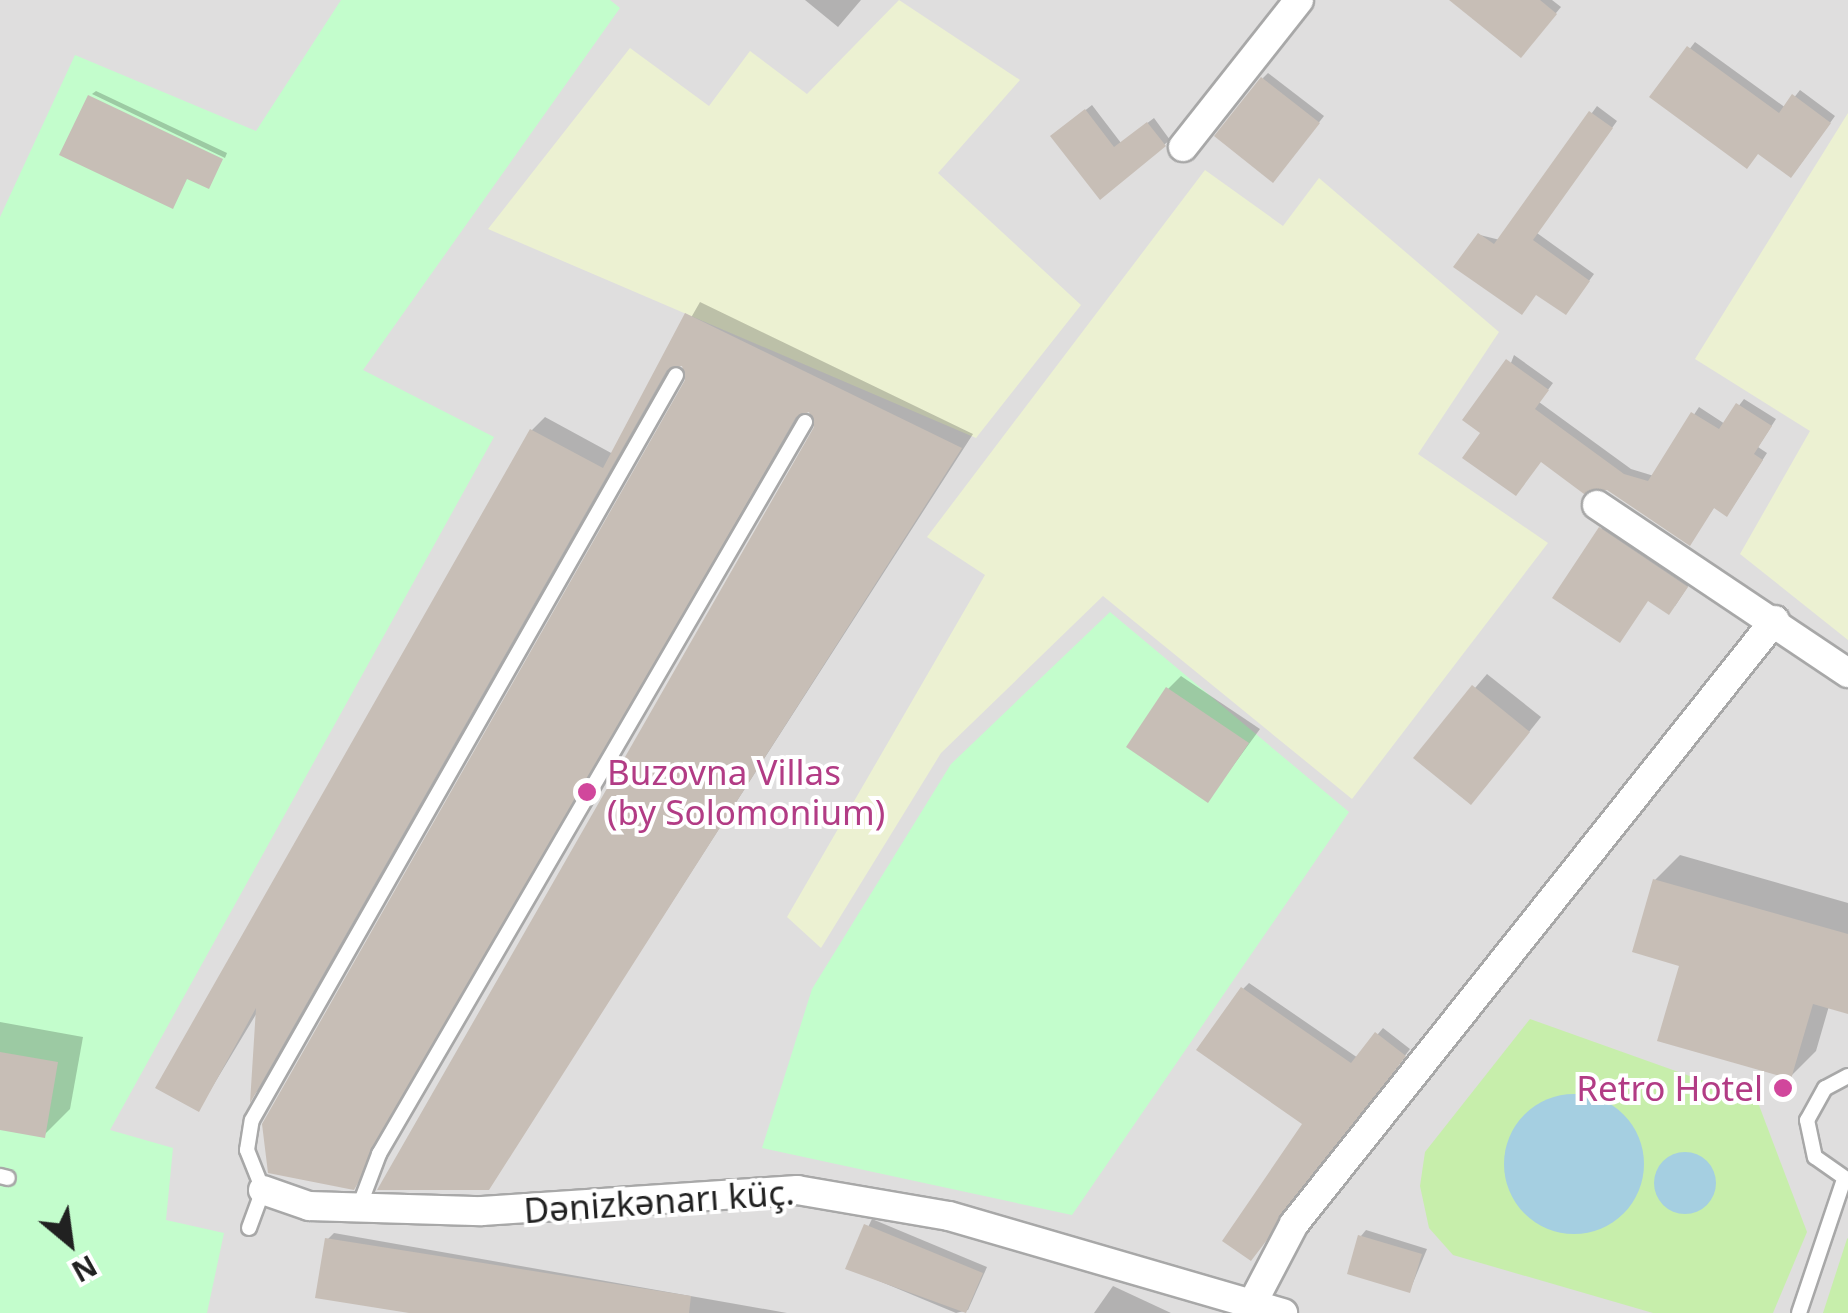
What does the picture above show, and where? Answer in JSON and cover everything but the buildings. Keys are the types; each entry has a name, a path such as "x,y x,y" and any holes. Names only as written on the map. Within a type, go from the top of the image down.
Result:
{"street":[{"path":"1183,146 1298,0"},
{"path":"1597,505 1775,620 1848,673"},
{"path":"1252,1304 1294,1224 1775,620"},
{"name":"Dənizkənarı küç.","path":"263,1190 282,1202 530,1210 796,1190 949,1216 1283,1313"}],"lane":[{"path":"249,1228 263,1190 246,1150 252,1120 676,375"},
{"path":"359,1207 379,1154 806,422"},
{"path":"1799,1313 1846,1180 1815,1156 1807,1120 1825,1088 1848,1076"}],"shaded area":[{"path":"0,0 1848,0 1848,1313 0,1313"}],"green space":[{"path":"341,0 610,0 620,8 363,370 494,437 110,1130 173,1148 166,1220 224,1233 207,1313 0,1313 0,217 75,55 256,131"},
{"path":"899,0 1020,80 938,173 1081,305 976,438 488,229 630,48 709,106 750,51 807,94"},
{"path":"1848,113 1848,640 1740,554 1810,431 1695,359"},
{"path":"1205,170 1283,226 1319,178 1499,332 1418,454 1548,543 1352,799 1103,596 941,753 821,948 787,917 985,575 927,537"},
{"path":"1110,612 1349,812 1072,1215 762,1148 812,989 951,764"},
{"path":"1530,1019 1757,1100 1807,1232 1773,1313 1653,1313 1453,1255 1429,1228 1420,1186 1425,1152"},
{"path":"1847,1239 1848,1313 1823,1313"}],"water":[{"path":"1574,1094 1601,1099 1624,1114 1639,1137 1644,1164 1639,1191 1624,1214 1601,1229 1574,1234 1547,1229 1524,1214 1509,1191 1504,1164 1509,1137 1524,1114 1547,1099"},
{"path":"1685,1152 1707,1161 1716,1183 1707,1205 1685,1214 1663,1205 1654,1183 1663,1161"}],"place":[{"name":"Buzovna Villas (by Solomonium)","path":"587,792"},
{"name":"Retro Hotel","path":"1783,1088"}]}
